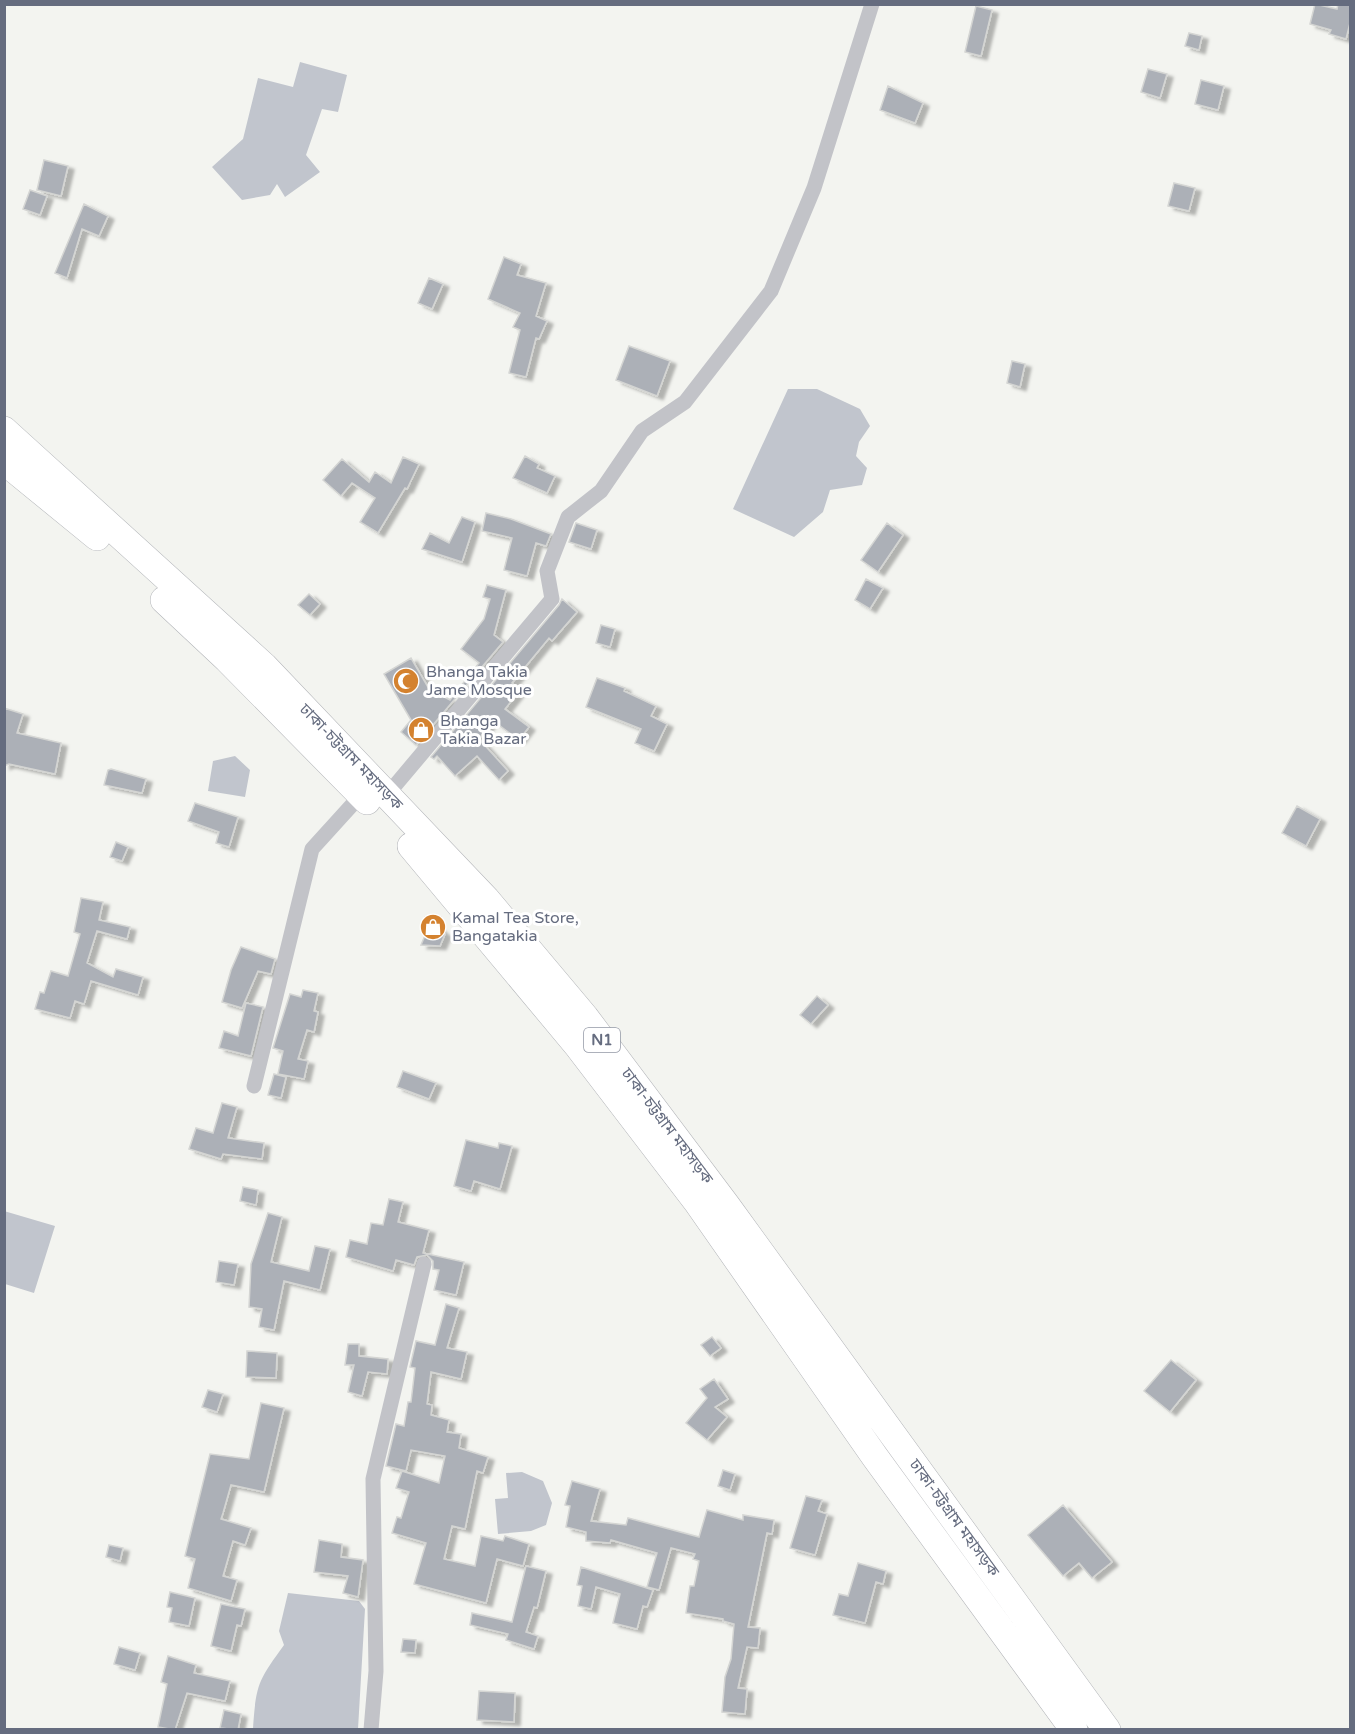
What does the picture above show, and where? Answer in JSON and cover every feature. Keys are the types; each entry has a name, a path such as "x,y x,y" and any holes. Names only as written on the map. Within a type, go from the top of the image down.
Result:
{"highway":[{"name":"ঢাকা-চট্টগ্রাম মহাসড়ক","path":"4,430 264,666 374,795 577,1045 697,1202 875,1457 1074,1730"},
{"name":"ঢাকা-চট্টগ্রাম মহাসড়ক","path":"4,460 125,562 486,899 585,1017 728,1206 1107,1730"}],"street":[{"path":"254,1086 312,849 374,795 552,599 547,571 568,517 601,491 642,431 685,402 771,291 814,188 873,4"},
{"path":"371,1730 376,1671 373,1479 424,1264"}],"shaded area":[{"path":"300,62 347,75 338,112 322,109 306,155 320,172 285,197 277,184 270,195 242,200 212,167 243,139 258,78 293,87"},
{"path":"788,389 817,389 860,409 870,426 859,442 856,456 867,468 862,485 830,490 823,512 794,537 733,509"},
{"path":"235,756 250,770 245,797 208,791 213,761"},
{"path":"4,1211 55,1226 34,1293 5,1284"},
{"path":"522,1472 543,1481 552,1503 546,1525 531,1531 498,1534 495,1499 508,1498 506,1473"},
{"path":"288,1593 359,1601 365,1609 358,1729 253,1729 257,1692 269,1667 284,1645 279,1631"}],"building":[{"path":"1315,4 1337,9 1338,4 1350,4 1350,23 1346,39 1329,34 1331,30 1310,24"},
{"path":"976,6 992,10 981,56 965,52"},
{"path":"1189,33 1202,36 1199,50 1185,46"},
{"path":"1148,69 1167,74 1160,98 1141,92"},
{"path":"1201,80 1224,86 1218,110 1195,104"},
{"path":"888,86 923,103 915,123 880,110"},
{"path":"44,160 68,166 61,196 37,190"},
{"path":"1174,183 1195,188 1189,211 1168,206"},
{"path":"30,190 47,196 40,215 23,209"},
{"path":"84,204 108,216 99,236 82,229 67,278 55,273"},
{"path":"504,257 521,264 517,275 546,283 536,316 547,321 539,339 536,338 526,377 509,373 520,330 513,327 520,313 488,299"},
{"path":"429,278 443,284 432,309 418,303"},
{"path":"629,346 670,361 657,396 616,380"},
{"path":"1012,361 1025,364 1020,387 1007,383"},
{"path":"525,456 539,464 537,468 555,476 547,493 513,478"},
{"path":"403,457 419,464 407,489 405,488 378,533 360,522 375,498 352,483 341,496 323,480 342,459 369,482 375,472 391,483"},
{"path":"486,513 511,519 551,534 546,546 536,543 527,576 504,570 512,538 482,531"},
{"path":"462,517 475,522 462,562 422,549 430,533 449,543"},
{"path":"576,523 597,530 591,549 569,542"},
{"path":"887,523 903,535 878,572 861,560"},
{"path":"866,579 883,588 870,609 855,600"},
{"path":"487,585 506,590 494,635 503,642 416,745 401,732 411,720 384,674 411,658 429,689 450,700 479,663 461,649 484,619 490,599 483,597"},
{"path":"309,594 320,604 310,615 298,605"},
{"path":"562,599 577,612 552,641 549,638 512,683 520,690 505,709 529,727 519,740 492,720 479,739 508,771 499,780 477,756 455,776 437,756 434,759 431,757"},
{"path":"601,625 615,629 610,647 596,643"},
{"path":"597,678 625,688 624,691 656,706 651,716 667,724 654,751 635,743 641,729 586,707"},
{"path":"4,708 23,714 17,733 61,743 55,774 9,764 4,766"},
{"path":"108,770 146,779 142,793 104,785"},
{"path":"195,803 238,817 229,847 216,843 219,832 188,821"},
{"path":"1297,806 1320,819 1306,846 1282,833"},
{"path":"116,842 128,847 122,861 110,857"},
{"path":"81,898 103,902 99,920 130,927 127,939 97,931 87,963 113,977 116,969 143,977 138,995 91,981 84,1004 75,1001 70,1018 35,1009 40,992 44,993 51,971 68,976 80,934 74,932"},
{"name":"Kamal Tea Store, Bangatakia","path":"431,921 445,934 440,946 421,945"},
{"path":"241,947 275,959 271,974 258,971 242,1008 222,1002 231,970"},
{"path":"303,990 318,993 314,1011 318,1012 314,1032 307,1030 298,1059 308,1061 304,1079 278,1074 283,1051 273,1048 290,994 301,997"},
{"path":"817,996 828,1005 811,1024 800,1015"},
{"path":"246,1003 263,1007 251,1056 219,1048 224,1031 238,1036"},
{"path":"403,1071 436,1083 429,1099 397,1087"},
{"path":"274,1074 286,1077 281,1098 268,1095"},
{"path":"222,1103 237,1107 228,1138 264,1143 262,1159 223,1154 221,1159 189,1149 196,1128 213,1133"},
{"path":"466,1140 498,1148 499,1143 512,1146 500,1189 474,1181 471,1191 454,1186"},
{"path":"243,1187 258,1190 256,1205 240,1201"},
{"path":"389,1199 403,1202 398,1222 429,1230 423,1253 464,1262 456,1295 434,1290 439,1270 433,1269 433,1261 427,1255 417,1257 414,1265 396,1260 393,1271 346,1257 350,1240 367,1244 371,1223 383,1225"},
{"path":"268,1213 282,1217 271,1262 309,1271 315,1246 330,1249 320,1290 284,1281 274,1330 259,1327 262,1309 249,1307 251,1264"},
{"path":"219,1261 238,1264 234,1285 216,1282"},
{"path":"446,1304 459,1308 447,1348 467,1352 461,1379 431,1372 427,1404 432,1405 431,1415 449,1420 447,1432 461,1434 459,1448 488,1457 483,1473 477,1471 465,1529 452,1526 444,1559 475,1566 481,1536 503,1541 505,1536 529,1544 523,1566 497,1559 486,1603 414,1584 426,1543 392,1533 397,1517 401,1518 409,1492 396,1488 402,1471 439,1483 445,1456 411,1450 406,1471 386,1466 396,1424 404,1426 408,1402 411,1402 415,1368 410,1367 416,1341 435,1345"},
{"path":"712,1337 721,1348 710,1356 701,1345"},
{"path":"348,1344 359,1344 359,1356 388,1359 387,1374 368,1372 362,1396 348,1392 354,1365 345,1365"},
{"path":"247,1351 277,1353 276,1378 246,1377"},
{"path":"1171,1360 1196,1380 1170,1412 1144,1391"},
{"path":"714,1379 728,1399 715,1407 727,1417 707,1440 686,1423 707,1398 700,1389"},
{"path":"208,1390 223,1394 217,1412 202,1407"},
{"path":"261,1403 284,1408 264,1492 231,1485 221,1519 251,1528 245,1545 233,1541 223,1576 237,1580 231,1601 188,1588 195,1559 185,1556 210,1454 249,1459"},
{"path":"723,1470 735,1474 730,1490 718,1486"},
{"path":"572,1481 600,1489 591,1521 626,1525 628,1518 699,1537 707,1510 743,1520 743,1515 774,1520 772,1534 767,1533 748,1627 760,1628 758,1648 747,1647 738,1688 747,1689 745,1714 722,1712 734,1624 723,1621 723,1619 686,1613 690,1586 694,1586 699,1561 693,1559 695,1554 671,1548 659,1590 647,1587 657,1553 611,1540 610,1543 586,1541 586,1532 566,1527 570,1506 565,1505"},
{"path":"806,1496 822,1500 818,1511 827,1514 815,1555 790,1548"},
{"path":"1063,1505 1112,1562 1092,1578 1079,1563 1063,1576 1028,1535"},
{"path":"319,1540 342,1544 341,1557 363,1560 358,1597 343,1593 348,1576 314,1572"},
{"path":"109,1545 123,1548 120,1561 106,1557"},
{"path":"858,1563 886,1571 883,1584 876,1582 865,1623 833,1615 839,1594 848,1596"},
{"path":"526,1566 546,1571 537,1608 534,1607 526,1632 538,1636 534,1649 506,1640 508,1634 470,1625 472,1613 512,1622"},
{"path":"581,1567 653,1590 647,1607 643,1606 637,1629 613,1623 620,1594 596,1587 591,1609 578,1606 582,1586 577,1585"},
{"path":"170,1592 195,1598 189,1626 169,1622 172,1608 167,1607"},
{"path":"221,1604 245,1609 241,1626 237,1625 231,1651 211,1646"},
{"path":"403,1639 416,1640 415,1653 401,1652"},
{"path":"119,1647 140,1653 135,1670 114,1664"},
{"path":"168,1656 196,1665 194,1673 230,1681 225,1701 187,1693 175,1730 158,1727 167,1684 161,1682"},
{"path":"479,1691 515,1693 514,1722 477,1720"},
{"path":"224,1710 241,1714 238,1730 220,1728"}],"place":[{"name":"Bhanga Takia Jame Mosque","path":"406,681"},
{"name":"Bhanga Takia Bazar","path":"421,730"},
{"name":"Kamal Tea Store, Bangatakia","path":"433,927"}]}
